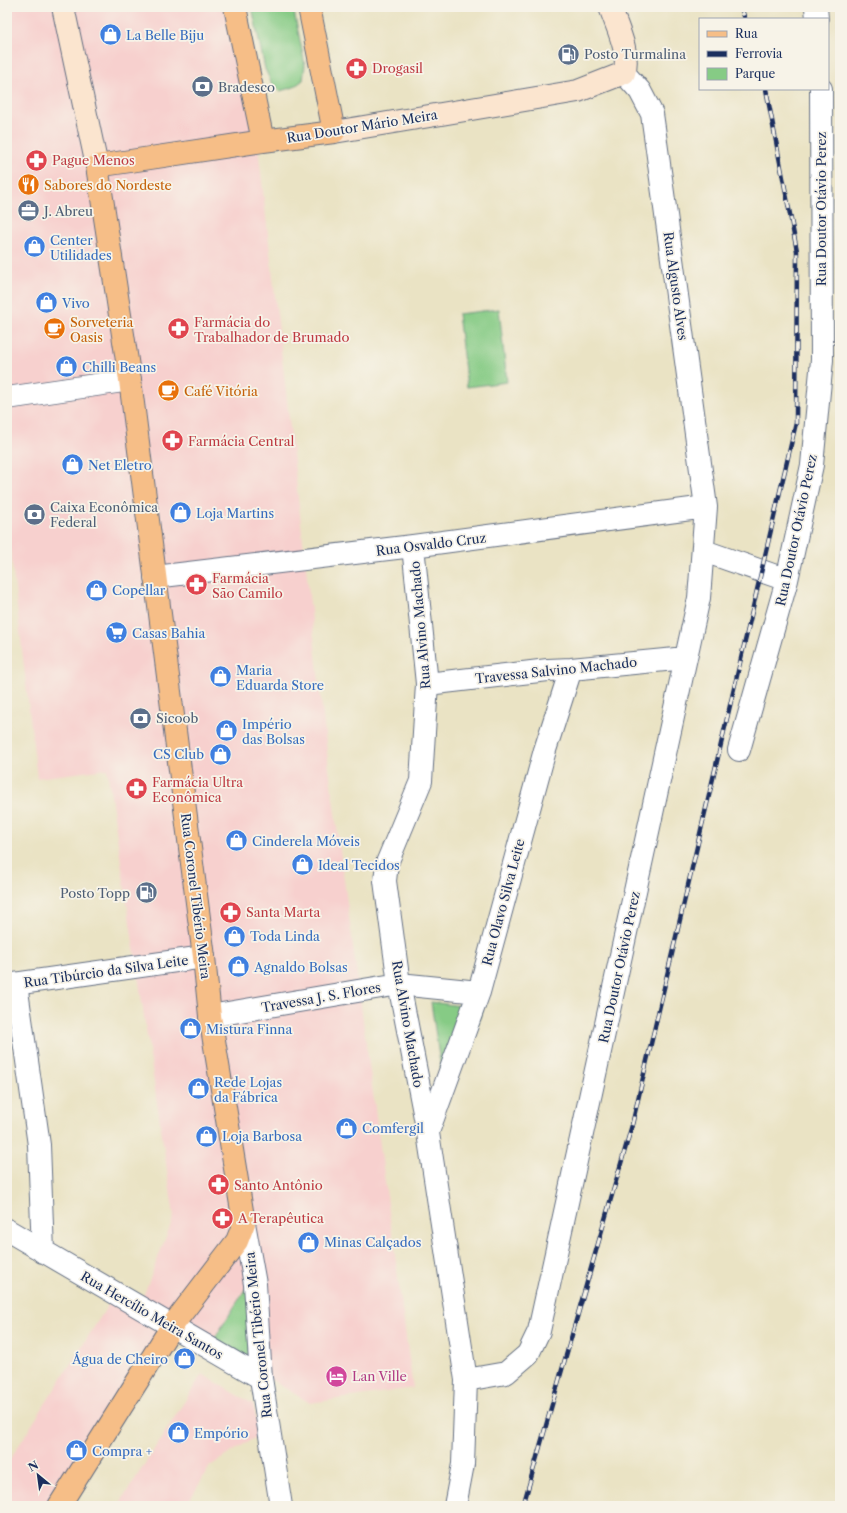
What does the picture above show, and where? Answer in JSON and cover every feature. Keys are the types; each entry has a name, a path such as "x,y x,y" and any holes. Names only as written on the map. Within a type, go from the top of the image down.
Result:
{"main road":[{"path":"63,7 96,166"},
{"path":"235,7 263,141"},
{"path":"310,7 334,132"},
{"path":"610,7 623,44 626,68 624,73"},
{"name":"Rua Doutor Mário Meira","path":"96,166 334,132 578,92 624,73"},
{"name":"Rua Coronel Tibério Meira","path":"96,166 130,380 154,577 204,957 210,1016 244,1223"},
{"path":"59,1506 172,1326 237,1241 244,1223"}],"street":[{"path":"816,7 817,18"},
{"name":"Rua Algusto Alves","path":"624,73 640,91 652,114 706,507"},
{"name":"Rua Doutor Otávio Perez","path":"738,750 787,580 812,465 822,360 821,90"},
{"path":"7,398 130,380"},
{"name":"Rua Osvaldo Cruz","path":"154,577 413,546 706,507"},
{"name":"Rua Doutor Otávio Perez","path":"466,1380 506,1373 528,1354 539,1331 699,598 704,551 706,507"},
{"name":"Rua Alvino Machado","path":"413,546 427,684 421,781 387,863 386,880 399,984 428,1133 466,1380 463,1464 454,1506"},
{"path":"704,551 787,580"},
{"name":"Travessa Salvino Machado","path":"427,684 548,670 686,658"},
{"name":"Rua Olavo Silva Leite","path":"428,1133 479,992 545,750 571,669"},
{"name":"Rua Tibúrcio da Silva Leite","path":"12,985 204,957"},
{"name":"Travessa J. S. Flores","path":"210,1016 399,984 479,992"},
{"path":"12,985 39,1144 43,1252"},
{"name":"Rua Coronel Tibério Meira","path":"244,1223 255,1284 261,1378 281,1506"},
{"name":"Rua Hercílio Meira Santos","path":"9,1237 43,1252 261,1378"}],"shaded area":[{"path":"7,7 228,7 256,129 329,769 413,1388 310,1403 141,1302 174,1216 107,769 37,778 7,520"},
{"path":"110,1302 168,1339 63,1506 7,1506 7,1464"},
{"path":"202,1374 253,1404 260,1434 210,1466 186,1506 118,1506"}],"green space":[{"path":"252,7 293,7 305,65 303,80 294,87 280,91 272,84 265,69"},
{"path":"499,309 507,382 467,387 458,314"},
{"path":"431,1002 483,1009 446,1104"},
{"path":"249,1283 262,1370 213,1341"}],"railway":[{"path":"741,7 745,18"},
{"path":"523,1506 632,1125 796,423 797,251 766,90"}],"place":[{"name":"La Belle Biju","path":"111,35"},
{"name":"Posto Turmalina","path":"569,54"},
{"name":"Drogasil","path":"356,68"},
{"name":"Bradesco","path":"203,87"},
{"name":"Pague Menos","path":"37,160"},
{"name":"Sabores do Nordeste","path":"29,185"},
{"name":"J. Abreu","path":"29,211"},
{"name":"Center Utilidades","path":"35,247"},
{"name":"Vivo","path":"47,303"},
{"name":"Sorveteria Oasis","path":"54,329"},
{"name":"Farmácia do Trabalhador de Brumado","path":"179,329"},
{"name":"Chilli Beans","path":"67,367"},
{"name":"Café Vitória","path":"168,391"},
{"name":"Farmácia Central","path":"172,441"},
{"name":"Net Eletro","path":"72,465"},
{"name":"Loja Martins","path":"180,513"},
{"name":"Caixa Econômica Federal","path":"34,514"},
{"name":"Farmácia São Camilo","path":"196,585"},
{"name":"Copellar","path":"97,590"},
{"name":"Casas Bahia","path":"116,633"},
{"name":"Maria Eduarda Store","path":"221,677"},
{"name":"Sicoob","path":"141,718"},
{"name":"Império das Bolsas","path":"226,731"},
{"name":"CS Club","path":"220,754"},
{"name":"Farmácia Ultra Econômica","path":"137,789"},
{"name":"Cinderela Móveis","path":"237,841"},
{"name":"Ideal Tecidos","path":"303,865"},
{"name":"Posto Topp","path":"146,893"},
{"name":"Santa Marta","path":"230,912"},
{"name":"Toda Linda","path":"234,936"},
{"name":"Agnaldo Bolsas","path":"238,967"},
{"name":"Mistura Finna","path":"191,1029"},
{"name":"Rede Lojas da Fábrica","path":"198,1089"},
{"name":"Comfergil","path":"346,1128"},
{"name":"Loja Barbosa","path":"207,1136"},
{"name":"Santo Antônio","path":"219,1185"},
{"name":"A Terapêutica","path":"222,1218"},
{"name":"Minas Calçados","path":"309,1242"},
{"name":"Água de Cheiro","path":"184,1359"},
{"name":"Lan Ville","path":"336,1376"},
{"name":"Empório","path":"178,1433"},
{"name":"Compra +","path":"77,1451"}]}
